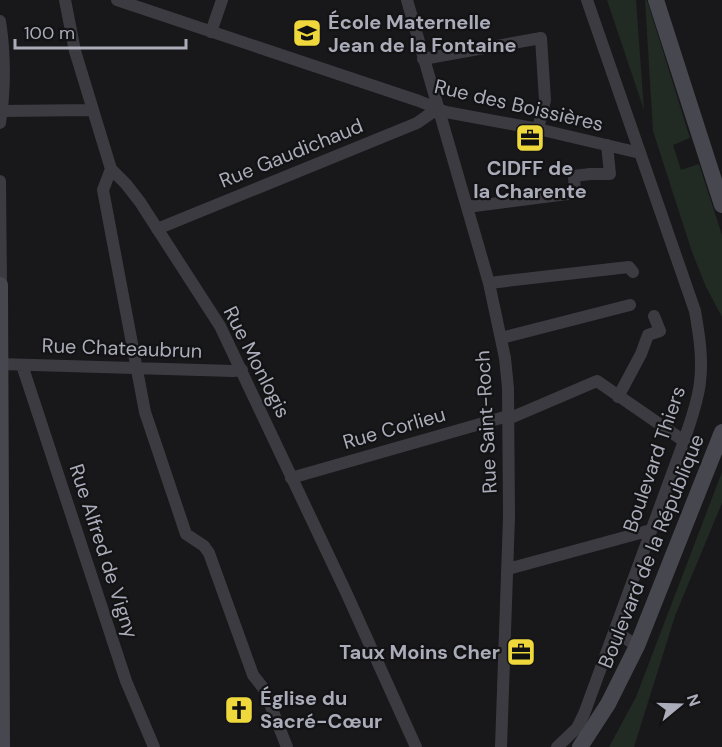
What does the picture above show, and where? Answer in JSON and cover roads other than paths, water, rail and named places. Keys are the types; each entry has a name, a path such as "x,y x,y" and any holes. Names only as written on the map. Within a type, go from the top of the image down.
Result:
{"main road":[{"path":"656,0 722,206"},
{"path":"662,0 722,178"},
{"path":"0,285 2,747"},
{"name":"Boulevard de la République","path":"580,747 608,704 637,646 722,432"},
{"name":"Boulevard de la République","path":"590,747 615,706 647,642 722,450"}],"street":[{"name":"Rue Monlogis","path":"65,0 75,51 111,169 126,184 220,326 416,747"},
{"name":"Rue des Boissières","path":"117,0 437,109 538,129 640,153"},
{"path":"211,32 222,0"},
{"name":"Rue Saint-Roch","path":"407,0 489,283 501,338 508,388 508,569 501,747"},
{"name":"Boulevard Thiers","path":"557,747 577,728 584,714 684,441 698,398 701,380 700,346 695,311 587,0"},
{"path":"0,21 3,111 0,123"},
{"path":"423,59 542,38 544,100 538,129"},
{"name":"Rue Gaudichaud","path":"157,229 417,123 437,109"},
{"path":"3,111 92,110"},
{"path":"467,207 574,193 574,176 610,174 607,145"},
{"path":"111,169 103,190 145,412 186,534 204,546 209,553 253,675 264,689 287,747"},
{"path":"0,181 0,285"},
{"path":"489,283 630,267 633,272"},
{"path":"501,338 630,304"},
{"path":"654,316 660,331 648,334 641,354 618,397 684,441"},
{"name":"Rue Chateaubrun","path":"0,364 242,370"},
{"name":"Rue Alfred de Vigny","path":"22,365 126,681 154,747"},
{"name":"Rue Corlieu","path":"291,478 508,418 597,381 618,397"},
{"path":"508,569 651,530"},
{"path":"615,631 637,646"}],"place":[{"name":"École Maternelle Jean de la Fontaine","path":"307,33"},
{"name":"CIDFF de la Charente","path":"530,138"},
{"name":"Taux Moins Cher","path":"521,652"},
{"name":"Église du Sacré-Cœur","path":"239,710"}]}
